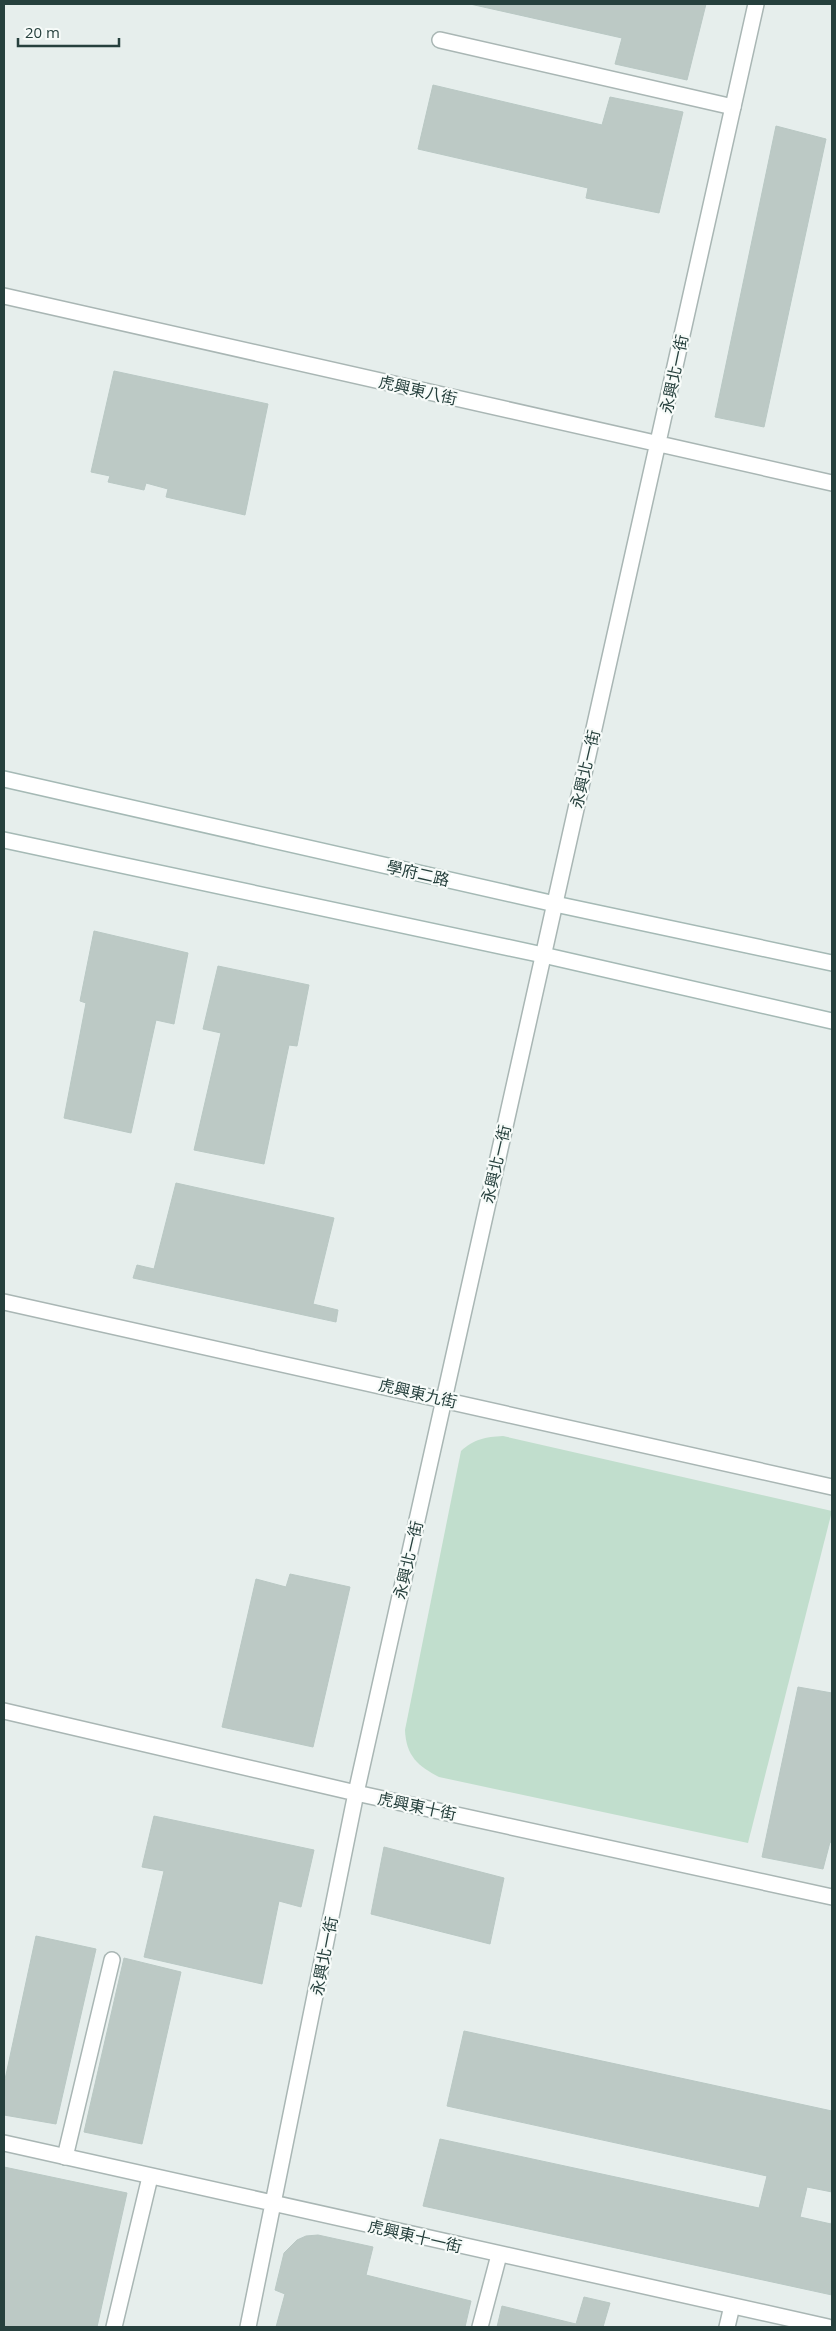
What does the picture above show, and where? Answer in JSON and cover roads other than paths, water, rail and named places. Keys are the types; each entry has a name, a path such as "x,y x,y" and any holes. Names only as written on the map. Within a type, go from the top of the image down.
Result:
{"street":[{"name":"永興北一街","path":"248,2327 356,1793 756,4"},
{"path":"440,40 733,107"},
{"name":"虎興東八街","path":"4,296 832,483"},
{"name":"學府二路","path":"4,779 555,904 832,963"},
{"path":"4,840 543,955 832,1021"},
{"name":"虎興東九街","path":"4,1302 832,1487"},
{"name":"虎興東十街","path":"4,1710 356,1793 832,1897"},
{"path":"65,2157 112,1960"},
{"name":"虎興東十一街","path":"4,2143 274,2205 828,2327"},
{"path":"114,2327 150,2176"},
{"path":"480,2327 498,2255"},
{"path":"727,2327 732,2306"}]}
